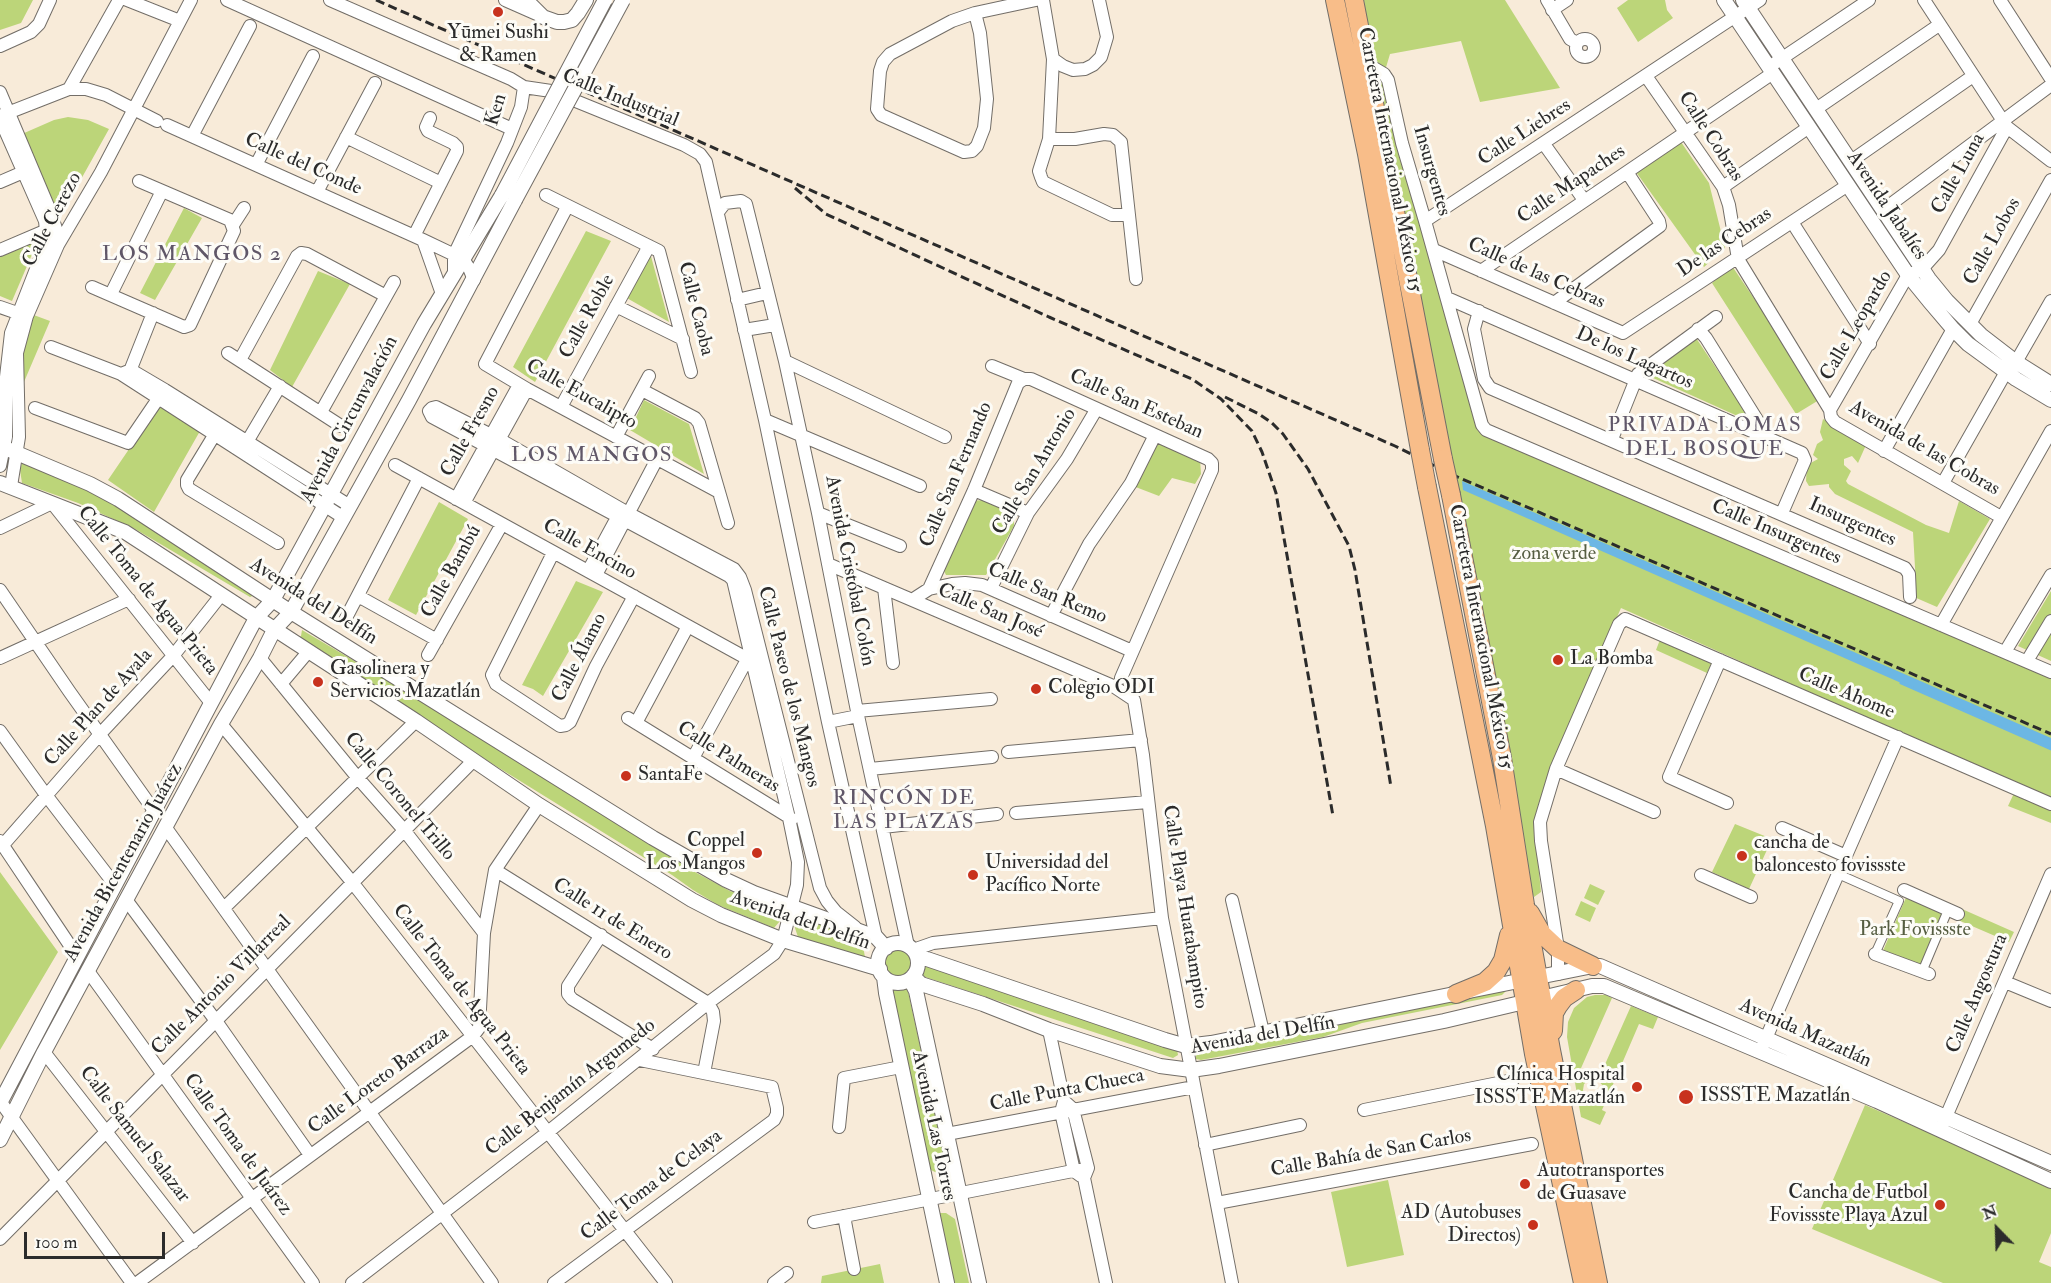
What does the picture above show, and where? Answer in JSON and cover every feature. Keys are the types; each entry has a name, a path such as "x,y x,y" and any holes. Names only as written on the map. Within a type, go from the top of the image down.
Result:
{"main road":[{"name":"Carretera Internacional México 15","path":"1335,0 1367,154 1427,487 1495,826 1511,928 1530,980"},
{"name":"Carretera Internacional México 15","path":"1354,0 1502,758 1525,905 1530,980 1534,1000 1551,1050 1598,1283"},
{"path":"1525,905 1542,934 1557,949 1593,966"},
{"path":"1456,994 1485,982 1496,972 1503,960 1511,928"},
{"path":"1551,1050 1554,1038 1554,1013 1564,998 1576,990"},
{"name":"Carretera Internacional México 15","path":"1534,1000 1534,1054 1583,1283"}],"street":[{"path":"0,46 31,32 39,24 50,0"},
{"path":"3,116 69,89 120,0"},
{"path":"127,0 180,21"},
{"name":"Calle Cerezo","path":"7,449 19,422 8,377 18,353 22,315 51,239 78,211 135,109 191,0"},
{"path":"227,0 512,129"},
{"name":"Ken","path":"330,0 511,79 524,87 521,107 458,257"},
{"path":"505,0 557,21 572,20 586,0"},
{"path":"526,0 543,17"},
{"path":"540,0 557,21"},
{"name":"Avenida Circunvalación","path":"291,612 474,280 508,198 605,0"},
{"name":"Avenida Circunvalación","path":"273,600 454,274 458,257 508,198 623,0"},
{"path":"975,13 980,33 987,99 984,128 977,147 972,151 964,152 881,115 877,109 880,71 883,62 890,54 938,27 975,13 1036,0"},
{"path":"1043,0 1053,59 1049,139 1039,171 1041,177 1043,182 1112,215 1128,215"},
{"path":"1053,59 1073,70 1085,69 1101,57 1107,37 1099,0"},
{"path":"1567,0 1549,5 1570,39 1577,43"},
{"name":"Avenida Jabalíes","path":"1724,0 1908,275 1953,329 2011,367 2051,400"},
{"name":"Calle Mapaches","path":"1481,271 1686,132 1771,70 1782,58 1869,0"},
{"path":"1924,0 2005,123 2051,161"},
{"path":"2000,0 2051,79"},
{"name":"Avenida Jabalíes","path":"1750,2 1782,58 1923,269 1947,301 2011,367 2051,384"},
{"name":"Calle Liebres","path":"1425,221 1735,17 1750,2"},
{"path":"1816,109 1939,25"},
{"path":"192,136 250,26"},
{"path":"256,165 313,56"},
{"name":"Insurgentes","path":"1367,64 1384,74 1388,80 1402,143 1482,424 1486,430"},
{"name":"Calle Cobras","path":"1646,76 1723,188 1729,205 1738,259"},
{"path":"1851,161 1973,76"},
{"path":"317,192 375,83"},
{"path":"1883,210 2005,123 2051,85"},
{"name":"Calle Industrial","path":"524,87 551,92 684,145 700,154 706,162 718,212"},
{"name":"Calle del Conde","path":"69,89 86,89 106,95 162,123 419,238"},
{"path":"0,93 3,116 27,170 51,239"},
{"path":"430,118 426,127 428,131 457,147 419,238 442,294"},
{"name":"Calle Luna","path":"1923,269 1938,250 2005,123"},
{"path":"1723,188 1809,128"},
{"path":"1049,139 1075,139 1104,134 1113,135 1121,142 1136,279"},
{"path":"346,137 441,183"},
{"path":"1544,144 1584,200"},
{"path":"0,182 27,170"},
{"path":"0,250 51,239 57,231 51,213 27,170"},
{"path":"1554,303 1660,226 1627,172"},
{"name":"Calle Lobos","path":"1970,324 2051,180"},
{"path":"92,287 184,327 190,325 234,231 230,220 139,181"},
{"name":"De las Cebras","path":"1623,333 1848,185"},
{"path":"111,294 162,191"},
{"name":"Calle Caoba","path":"546,195 659,251 691,372"},
{"name":"Avenida Cristóbal Colón","path":"718,212 725,203 741,201 746,204 801,435 870,769 913,951"},
{"name":"Calle Eucalipto","path":"567,207 485,364 523,387 719,492"},
{"path":"233,225 243,208"},
{"path":"51,213 65,214 78,211"},
{"path":"718,212 876,937"},
{"path":"1792,222 1870,344"},
{"path":"419,238 458,257 469,268 474,280"},
{"name":"Calle Roble","path":"561,407 649,246"},
{"name":"Calle de las Cebras","path":"1434,250 1623,333"},
{"path":"240,360 297,256 302,253 386,296"},
{"name":"Avenida de las Cobras","path":"1738,259 1830,410 1835,422 2001,517"},
{"name":"Calle Leopardo","path":"1830,410 1908,275 1923,269"},
{"path":"321,412 394,282"},
{"path":"737,300 767,293"},
{"name":"De los Lagartos","path":"1447,298 1802,453 1805,457"},
{"path":"1943,483 2051,301"},
{"path":"616,306 682,339"},
{"path":"0,307 22,315"},
{"name":"Insurgentes","path":"1479,311 1474,329 1486,384 1490,388 1905,568 1909,574 1910,597"},
{"path":"126,374 153,313"},
{"path":"1612,440 1638,374 1716,317"},
{"path":"744,330 775,325"},
{"path":"1698,329 1706,338 1769,439"},
{"path":"1884,450 1953,329"},
{"path":"51,347 126,374 162,394 347,512"},
{"path":"228,353 341,426"},
{"path":"784,361 945,436"},
{"name":"Calle San Esteban","path":"992,366 1024,379 1031,379 1208,459 1212,463 1212,470 1121,678"},
{"path":"616,437 649,376"},
{"name":"Calle San Fernando","path":"929,589 974,490 1018,383 1024,379"},
{"path":"245,446 280,386"},
{"name":"Calle Fresno","path":"460,501 523,387"},
{"path":"642,390 695,418 699,423 728,524"},
{"path":"35,408 128,443 162,394"},
{"name":"Calle San Antonio","path":"991,588 1028,513 1059,472 1096,410"},
{"path":"765,420 920,486"},
{"path":"217,430 187,480 189,489 278,543"},
{"name":"Calle Insurgentes","path":"1486,430 2051,672"},
{"path":"1941,624 2051,431"},
{"path":"1051,616 1089,544 1131,483 1155,435"},
{"name":"Calle Paseo de los Mangos","path":"492,443 623,515 734,569 740,576 745,590 755,663 798,862 797,885 792,907"},
{"path":"0,466 7,449"},
{"path":"5,485 7,449"},
{"name":"Avenida del Delfín","path":"7,449 118,499 291,612 653,838 726,880 754,893 876,937 886,948"},
{"path":"592,573 654,457"},
{"name":"Insurgentes","path":"1782,513 1805,457"},
{"name":"Calle Encino","path":"395,465 755,663"},
{"path":"346,618 419,478"},
{"name":"Avenida del Delfín","path":"5,485 125,532 539,805 692,900 721,915 783,940 882,973"},
{"path":"974,490 1028,513"},
{"path":"0,528 52,503"},
{"name":"Calle Toma de Agua Prieta","path":"52,503 211,703"},
{"path":"818,513 900,546"},
{"name":"Calle Bambú","path":"428,656 502,524"},
{"name":"Calle Álamo","path":"553,553 492,675 496,684 560,726 570,722 596,666 634,596"},
{"name":"Calle San José","path":"828,564 1113,686 1136,706"},
{"path":"2005,652 2051,575"},
{"name":"Calle San Remo","path":"912,600 929,589 965,583 991,588 1132,651"},
{"path":"884,588 893,663"},
{"path":"0,590 155,812"},
{"name":"Calle Plan de Ayala","path":"2,843 173,656 221,595"},
{"name":"Calle Bambú","path":"358,596 437,640"},
{"path":"0,658 129,599"},
{"name":"Avenida Bicentenario Juárez","path":"0,1102 256,618 273,600"},
{"name":"Avenida Bicentenario Juárez","path":"0,1140 88,970 221,724 274,630 291,612"},
{"name":"Calle Ahome","path":"1556,769 1619,624 1625,619 2051,804"},
{"path":"2027,661 2051,621"},
{"name":"Calle Palmeras","path":"688,626 632,720 789,818 802,822"},
{"path":"281,684 308,652"},
{"name":"Calle Coronel Trillo","path":"260,658 357,777 404,830 484,933"},
{"path":"1720,660 1669,777 1727,803"},
{"path":"693,758 755,663"},
{"name":"Calle Paseo de los Mangos","path":"755,663 820,888 836,912 858,930"},
{"path":"828,722 873,710 992,699"},
{"name":"Calle Playa Huatabampito","path":"1136,706 1162,918 1232,1283"},
{"path":"224,908 416,722"},
{"name":"Calle Toma de Agua Prieta","path":"221,724 352,882 666,1283"},
{"path":"0,731 116,885"},
{"path":"1760,1052 1898,737"},
{"path":"1008,752 1141,740"},
{"path":"870,769 992,757"},
{"name":"Calle Antonio Villarreal","path":"0,1239 473,761"},
{"path":"1558,974 1557,949 1540,831 1540,822 1556,769 1654,812"},
{"path":"1017,813 1148,802"},
{"name":"Calle Loreto Barraza","path":"137,1283 473,1036 479,1028 484,933 495,870 539,805"},
{"path":"883,827 997,813"},
{"path":"166,828 492,1283"},
{"path":"1782,828 1846,856"},
{"path":"2,843 77,956"},
{"name":"Calle 11 de Enero","path":"495,870 708,1004"},
{"path":"1838,874 1953,912 1925,973 1875,954 1901,895"},
{"name":"Calle Angostura","path":"1943,1124 2051,874"},
{"path":"1701,875 1751,897"},
{"path":"1232,900 1263,1032"},
{"path":"127,901 216,1020 310,1155"},
{"name":"Calle Benjamín Argumedo","path":"352,1283 774,954 783,940 792,907"},
{"path":"913,951 917,969 911,978 898,982 882,973 880,956 886,948 895,943 913,951 933,943 1162,918"},
{"path":"601,935 568,986 568,994 572,999 653,1049"},
{"name":"Avenida del Delfín","path":"913,951 927,959 1186,1046 1530,980"},
{"path":"1530,980 1593,966"},
{"name":"Avenida Mazatlán","path":"1593,966 1610,971 1766,1038 1943,1124 2051,1181"},
{"name":"Calle Toma de Juárez","path":"88,970 313,1283"},
{"name":"Avenida Las Torres","path":"882,973 946,1283"},
{"name":"Avenida del Delfín","path":"911,978 921,984 983,1004 1049,1030 1160,1066 1191,1070 1413,1028 1534,1000"},
{"name":"Avenida Las Torres","path":"911,978 916,991 979,1283"},
{"path":"2005,982 2051,1001"},
{"name":"Avenida Mazatlán","path":"1534,1000 1592,986 1604,986 1760,1052 1943,1124 2051,1163"},
{"path":"640,1060 704,1073 714,1021 713,1012 708,1004"},
{"path":"1049,1030 1106,1281"},
{"name":"Calle Samuel Salazar","path":"44,1053 193,1243"},
{"path":"839,1127 844,1078 901,1067"},
{"name":"Calle Toma de Celaya","path":"554,1283 774,1120 777,1108 772,1087 704,1073"},
{"path":"1364,1110 1514,1080"},
{"name":"Calle Punta Chueca","path":"947,1134 1066,1107 1194,1087"},
{"path":"0,1102 132,1283"},
{"path":"1205,1145 1300,1125"},
{"name":"Calle Bahía de San Carlos","path":"1217,1203 1532,1144"},
{"path":"814,1222 1082,1172"},
{"path":"844,1216 854,1269"},
{"path":"774,1283 787,1273"}],"green space":[{"path":"0,0 33,0 21,23 0,30"},
{"name":"zona verde","path":"1364,0 1505,0 1560,88 1480,102 1461,41 1390,54 1384,74 1479,430 2051,675 2051,800 1621,608 1550,770 1534,822 1541,892 1534,897 1530,887 1372,64"},
{"path":"1628,0 1665,0 1667,10 1673,18 1638,42 1617,8"},
{"path":"68,117 88,120 109,129 65,208 50,203 22,134 54,120"},
{"path":"1681,142 1709,183 1725,248 1704,267 1636,172"},
{"path":"184,208 202,218 155,300 140,293"},
{"path":"586,231 611,241 535,382 513,367"},
{"path":"39,238 12,301 0,296 0,254"},
{"path":"649,249 669,322 625,297"},
{"path":"1732,266 1814,387 1819,400 1796,414 1712,283"},
{"path":"318,271 350,284 292,387 270,370"},
{"path":"31,314 50,321 21,389 21,339"},
{"path":"1694,335 1753,423 1642,373"},
{"path":"644,400 689,424 704,474 630,430"},
{"path":"159,405 200,431 154,512 108,480"},
{"path":"1823,419 1866,445 1858,463 1852,456 1844,459 1844,465 1851,471 1846,481 1848,484 1926,525 1949,533 1959,501 1990,519 1937,607 1914,597 1916,585 1913,532 1835,494 1829,484 1809,486 1806,481 1807,465 1818,459 1813,455 1817,444 1823,440 1820,432"},
{"path":"1164,442 1200,459 1201,474 1195,484 1172,478 1159,496 1133,486 1157,443"},
{"path":"23,460 114,503 257,594 250,597 135,529 78,503 22,483 20,470"},
{"path":"984,500 1009,510 1014,518 1014,526 986,575 946,575 943,569 969,501"},
{"path":"439,502 468,519 416,615 388,600"},
{"path":"576,581 603,592 543,696 522,685"},
{"path":"2051,591 2051,661 2018,646"},
{"path":"302,630 402,689 693,871 730,891 769,903 778,909 781,915 780,921 774,928 718,905 693,890 297,639 301,636"},
{"path":"1661,637 1713,660 1707,673 1656,650"},
{"path":"2016,789 2051,805 2051,823 2008,806"},
{"path":"1735,824 1772,839 1749,889 1712,872"},
{"path":"0,872 58,952 0,1050"},
{"path":"1590,884 1605,891 1598,905 1584,898"},
{"name":"Park Fovissste","path":"1908,893 1948,909 1921,969 1882,953"},
{"path":"1581,901 1596,908 1590,922 1575,915"},
{"path":"1962,909 2014,932 2009,942 1958,920"},
{"path":"802,915 861,936 865,957 798,937 794,925 798,917"},
{"path":"899,950 910,954 914,965 910,976 899,980 888,976 884,965 888,954"},
{"path":"924,966 930,966 1177,1049 1178,1055 1173,1058 925,977 920,971"},
{"path":"900,984 907,987 947,1167 939,1174 929,1169 890,988"},
{"path":"1502,989 1506,991 1502,995 1362,1023 1323,1037 1201,1060 1196,1059 1195,1051"},
{"path":"1606,995 1612,998 1578,1075 1589,1080 1584,1084 1583,1090 1590,1099 1597,1098 1602,1093 1603,1086 1598,1080 1631,1006 1658,1017 1653,1029 1639,1024 1602,1110 1606,1112 1600,1125 1581,1117 1567,1037 1568,1022 1574,1008 1587,997"},
{"name":"Cancha de Futbol Fovissste Playa Azul","path":"1865,1105 2051,1186 2051,1233 2039,1262 2051,1267 2051,1283 1943,1283 1812,1229"},
{"path":"1388,1180 1404,1255 1347,1267 1331,1192"},
{"path":"939,1213 946,1213 955,1219 969,1283 948,1283"},
{"path":"880,1264 884,1283 821,1283 822,1276"}],"water":[{"path":"1462,481 2051,738 2051,749 1463,490"}],"waterway":[{"path":"1901,683 2051,749"}],"railway":[{"path":"376,0 1395,446 1453,475 2051,734"},
{"path":"795,188 826,214 1049,317 1192,379 1221,399 1252,431 1276,493 1333,816"},
{"path":"1225,397 1259,414 1283,434 1308,469 1349,546 1391,787"}],"place":[{"name":"Yūmei Sushi & Ramen","path":"498,12"},
{"name":"La Bomba","path":"1558,660"},
{"name":"Gasolinera y Servicios Mazatlán","path":"318,682"},
{"name":"Colegio ODI","path":"1036,689"},
{"name":"SantaFe","path":"626,776"},
{"name":"Coppel Los Mangos","path":"757,853"},
{"name":"cancha de baloncesto fovissste","path":"1742,856"},
{"name":"Universidad del Pacífico Norte","path":"973,875"},
{"name":"Clínica Hospital ISSSTE Mazatlán","path":"1637,1087"},
{"name":"ISSSTE Mazatlán","path":"1686,1097"},
{"name":"Autotransportes de Guasave","path":"1525,1184"},
{"name":"Cancha de Futbol Fovissste Playa Azul","path":"1940,1205"},
{"name":"AD (Autobuses Directos)","path":"1533,1225"}],"district":[{"name":"LOS MANGOS 2","path":"192,255"},
{"name":"PRIVADA LOMAS DEL BOSQUE","path":"1705,438"},
{"name":"LOS MANGOS","path":"592,456"},
{"name":"RINCÓN DE LAS PLAZAS","path":"904,811"}]}
